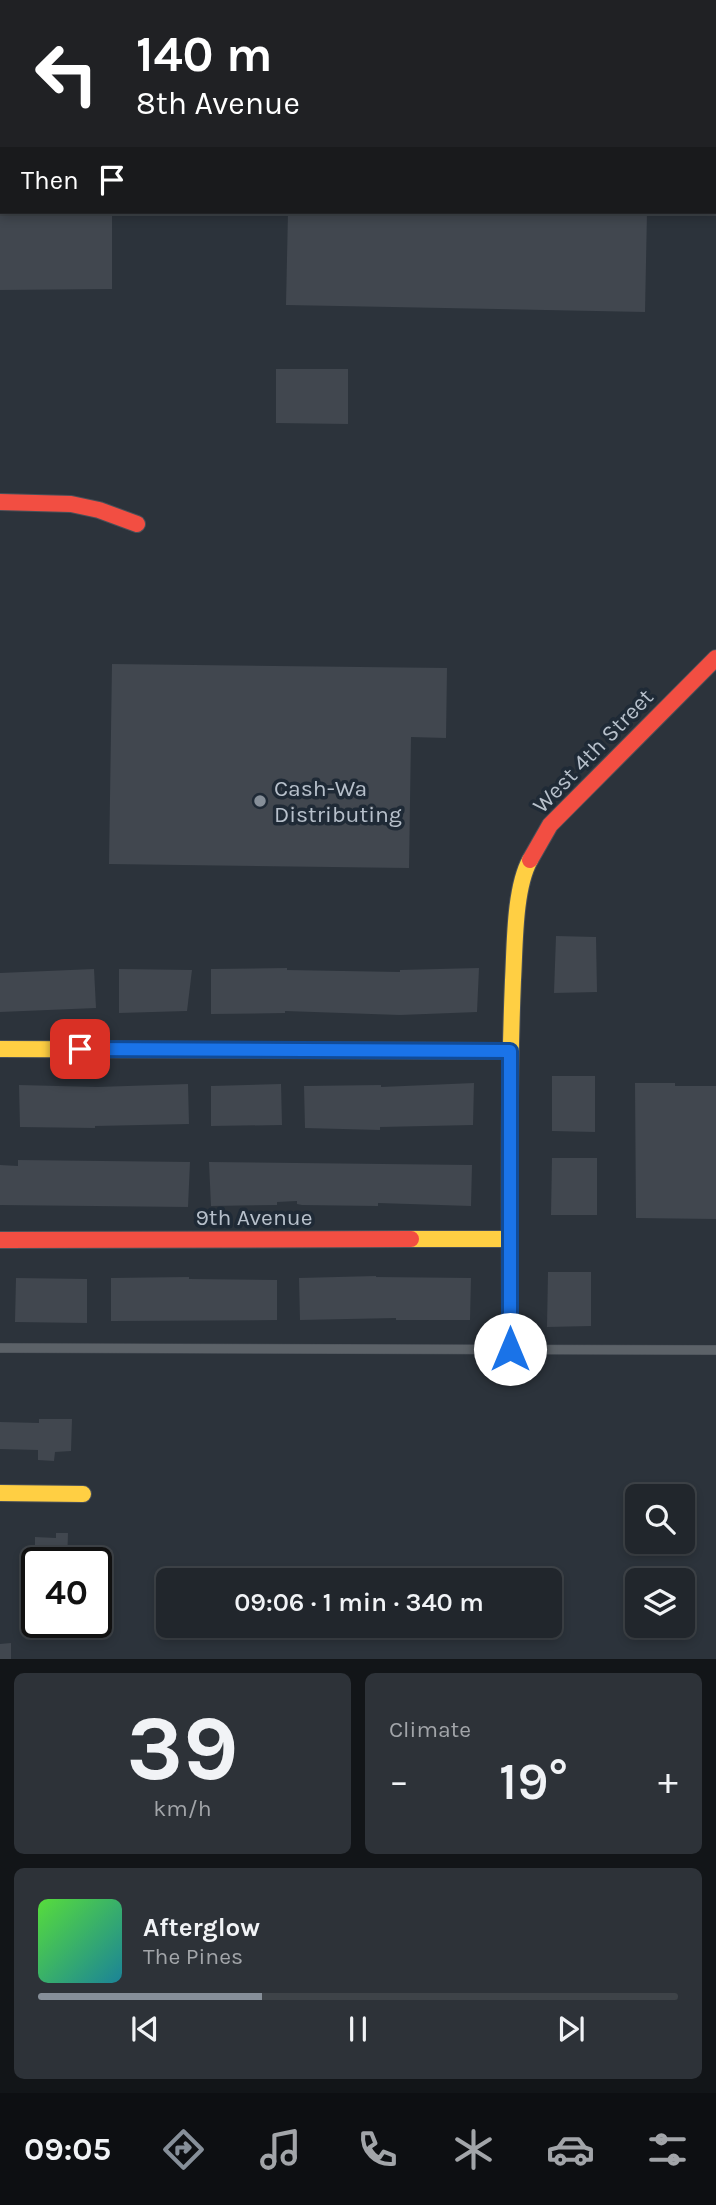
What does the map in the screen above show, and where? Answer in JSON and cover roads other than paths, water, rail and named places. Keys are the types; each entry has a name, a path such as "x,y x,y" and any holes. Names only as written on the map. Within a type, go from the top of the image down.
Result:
{"street":[{"path":"0,502 71,504 99,510 137,524"},
{"name":"West 4th Street","path":"510,1349 510,1051 516,924 524,871 550,825 716,658"},
{"path":"0,1049 510,1051"},
{"name":"9th Avenue","path":"0,1240 509,1239"},
{"path":"0,1493 83,1494"}],"lane":[{"path":"0,1348 716,1350"}],"place":[{"name":"Cash-Wa Distributing","path":"260,801"}]}
